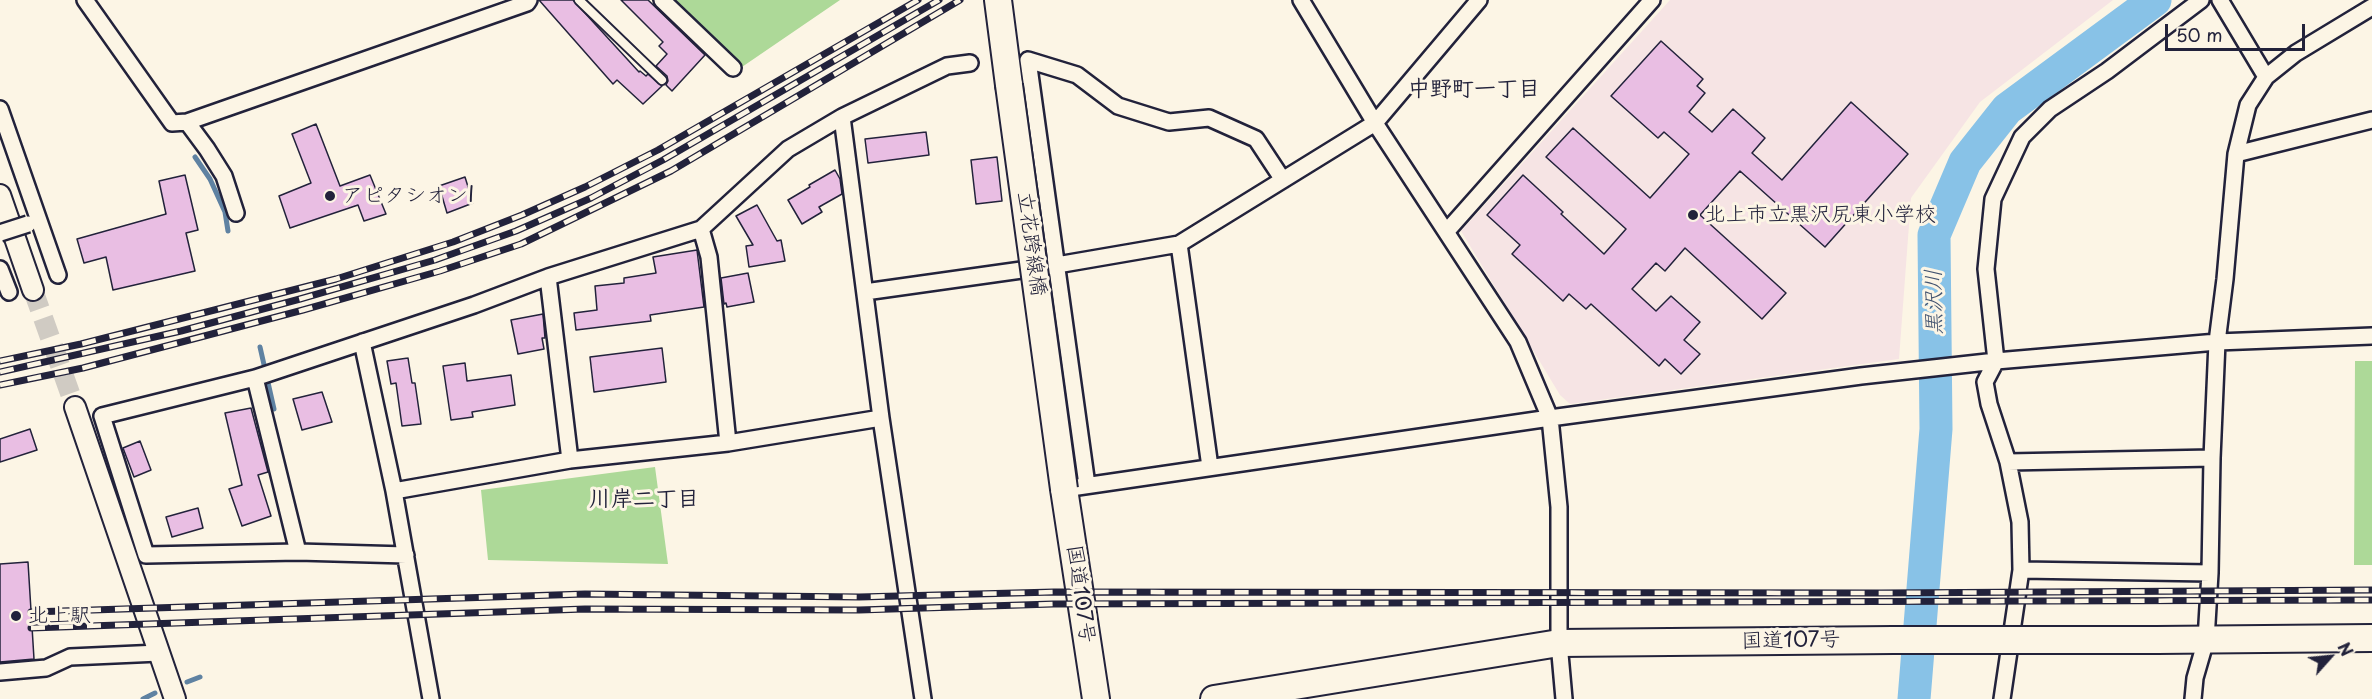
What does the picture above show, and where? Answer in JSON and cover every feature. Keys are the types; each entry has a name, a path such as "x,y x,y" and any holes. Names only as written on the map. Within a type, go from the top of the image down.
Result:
{"highway":[{"name":"立花跨線橋","path":"998,0 1076,487"},
{"name":"国道107号","path":"1076,487 1096,699"},
{"name":"国道107号","path":"1214,699 1267,694 1559,643 2372,638"}],"street":[{"path":"84,0 172,123 187,122 527,3 529,0"},
{"path":"662,0 733,68"},
{"path":"1300,0 1375,123 1518,342 1550,418 1559,507 1559,643 1564,699"},
{"path":"865,292 1057,265 1179,244 1375,123 1479,0"},
{"path":"1447,231 1652,0"},
{"path":"2002,699 2020,570 2020,522 2008,462 1989,404 1985,382 1996,361 1986,269 1993,199 2022,137 2050,109 2201,0"},
{"path":"2220,0 2266,77"},
{"path":"2193,699 2195,678 2206,640 2211,573 2212,458 2217,342 2236,154 2248,105 2266,77 2296,53 2372,7"},
{"path":"1283,180 1256,139 1209,118 1169,122 1118,106 1077,75 1028,60 1057,265 1076,487 1550,418 1900,372 1996,361 2217,342 2372,336"},
{"path":"405,555 298,552 146,555 102,416 255,378 548,277 701,229 788,149 842,117 947,66 970,63"},
{"path":"0,109 33,223 57,275"},
{"path":"842,117 881,418 923,699"},
{"path":"2236,154 2372,120"},
{"path":"187,122 224,176 236,213"},
{"path":"0,195 33,290"},
{"path":"0,233 33,223"},
{"path":"701,229 709,257 728,442"},
{"path":"1179,244 1210,467"},
{"path":"0,269 9,292"},
{"path":"548,277 570,460"},
{"path":"362,342 394,491 431,699"},
{"path":"255,378 298,552"},
{"path":"75,407 175,699"},
{"path":"394,491 570,460 728,442 881,418"},
{"path":"2008,462 2212,458"},
{"path":"2020,570 2211,573"},
{"path":"0,672 46,668 70,657 159,654"}],"lane":[{"path":"579,0 662,80"}],"shaded area":[{"name":"北上市立黒沢尻東小学校","path":"1670,0 2113,0 1980,102 1911,198 1899,359 1570,404 1560,395 1461,231"}],"green space":[{"path":"669,0 840,0 739,69"},
{"path":"2355,361 2372,361 2372,565 2354,565"},
{"path":"655,467 668,564 488,560 481,490"}],"building":[{"path":"539,0 573,0 639,72 646,76 648,74 662,86 643,104 617,80 613,84"},
{"path":"621,0 648,0 705,55 672,91 666,85 667,76 656,66 667,54 659,46 663,42"},
{"path":"1661,41 1703,79 1697,86 1705,93 1689,112 1712,132 1733,109 1765,138 1752,153 1782,180 1851,102 1908,154 1825,247 1740,171 1700,215 1786,293 1762,319 1685,248 1665,271 1656,263 1632,289 1656,311 1671,296 1700,322 1684,340 1700,354 1681,374 1665,359 1659,366 1591,304 1586,309 1569,294 1563,301 1512,254 1520,245 1487,215 1523,175 1604,254 1626,229 1546,157 1573,128 1650,198 1689,154 1664,132 1658,138 1611,96"},
{"path":"316,124 340,186 370,175 386,214 364,221 358,205 290,228 279,196 311,183 292,134"},
{"path":"926,132 929,155 868,163 865,139"},
{"path":"997,157 1002,201 976,204 971,160"},
{"path":"835,170 840,179 842,194 819,207 822,212 802,224 788,200"},
{"path":"185,175 198,230 186,233 195,271 113,290 106,257 84,263 77,239 166,214 159,181"},
{"path":"465,177 473,203 447,213 439,186"},
{"path":"757,205 777,241 781,240 785,261 749,267 746,246 753,245 736,216"},
{"path":"697,250 704,307 650,315 651,321 576,330 574,313 597,310 595,286 624,283 624,278 656,273 653,257"},
{"path":"748,273 754,302 727,307 726,303 724,304 721,278"},
{"path":"543,314 544,349 518,354 511,320"},
{"path":"662,348 666,382 594,392 590,357"},
{"path":"408,358 412,383 415,383 421,424 402,426 396,383 391,384 387,361"},
{"path":"465,363 467,381 511,375 515,405 472,412 473,417 451,420 443,366"},
{"path":"322,392 332,422 302,430 293,399"},
{"path":"251,408 268,472 258,475 271,516 242,526 229,489 242,485 225,413"},
{"path":"30,429 37,450 0,462 0,439"},
{"path":"140,441 151,470 134,477 123,448"},
{"path":"198,508 203,528 172,537 166,517"},
{"name":"北上駅","path":"28,562 34,659 0,662 0,564"}],"waterway":[{"name":"黒沢川","path":"1914,699 1936,429 1934,235 1965,162 2007,109 2155,0"},
{"path":"195,157 210,179 225,212 228,231"},
{"path":"260,347 274,409"},
{"path":"187,682 200,677"},
{"path":"143,699 155,693"}],"tunnel":[{"path":"33,290 75,407"}],"railway":[{"path":"0,361 81,344 336,279 453,242 522,215 585,187 658,150 918,0"},
{"path":"0,372 181,331 300,299 435,260 516,231 591,198 663,160 939,0"},
{"path":"0,385 83,368 303,310 440,271 521,244 671,171 960,0"},
{"path":"31,612 585,594 859,597 1054,592 1881,593 2372,590"},
{"path":"31,628 585,609 859,610 1053,604 2372,600"}],"place":[{"name":"アピタシオンI","path":"330,196"},
{"name":"北上市立黒沢尻東小学校","path":"1693,215"},
{"name":"北上駅","path":"16,616"}],"district":[{"name":"中野町一丁目","path":"1474,90"},
{"name":"川岸二丁目","path":"644,500"}]}
